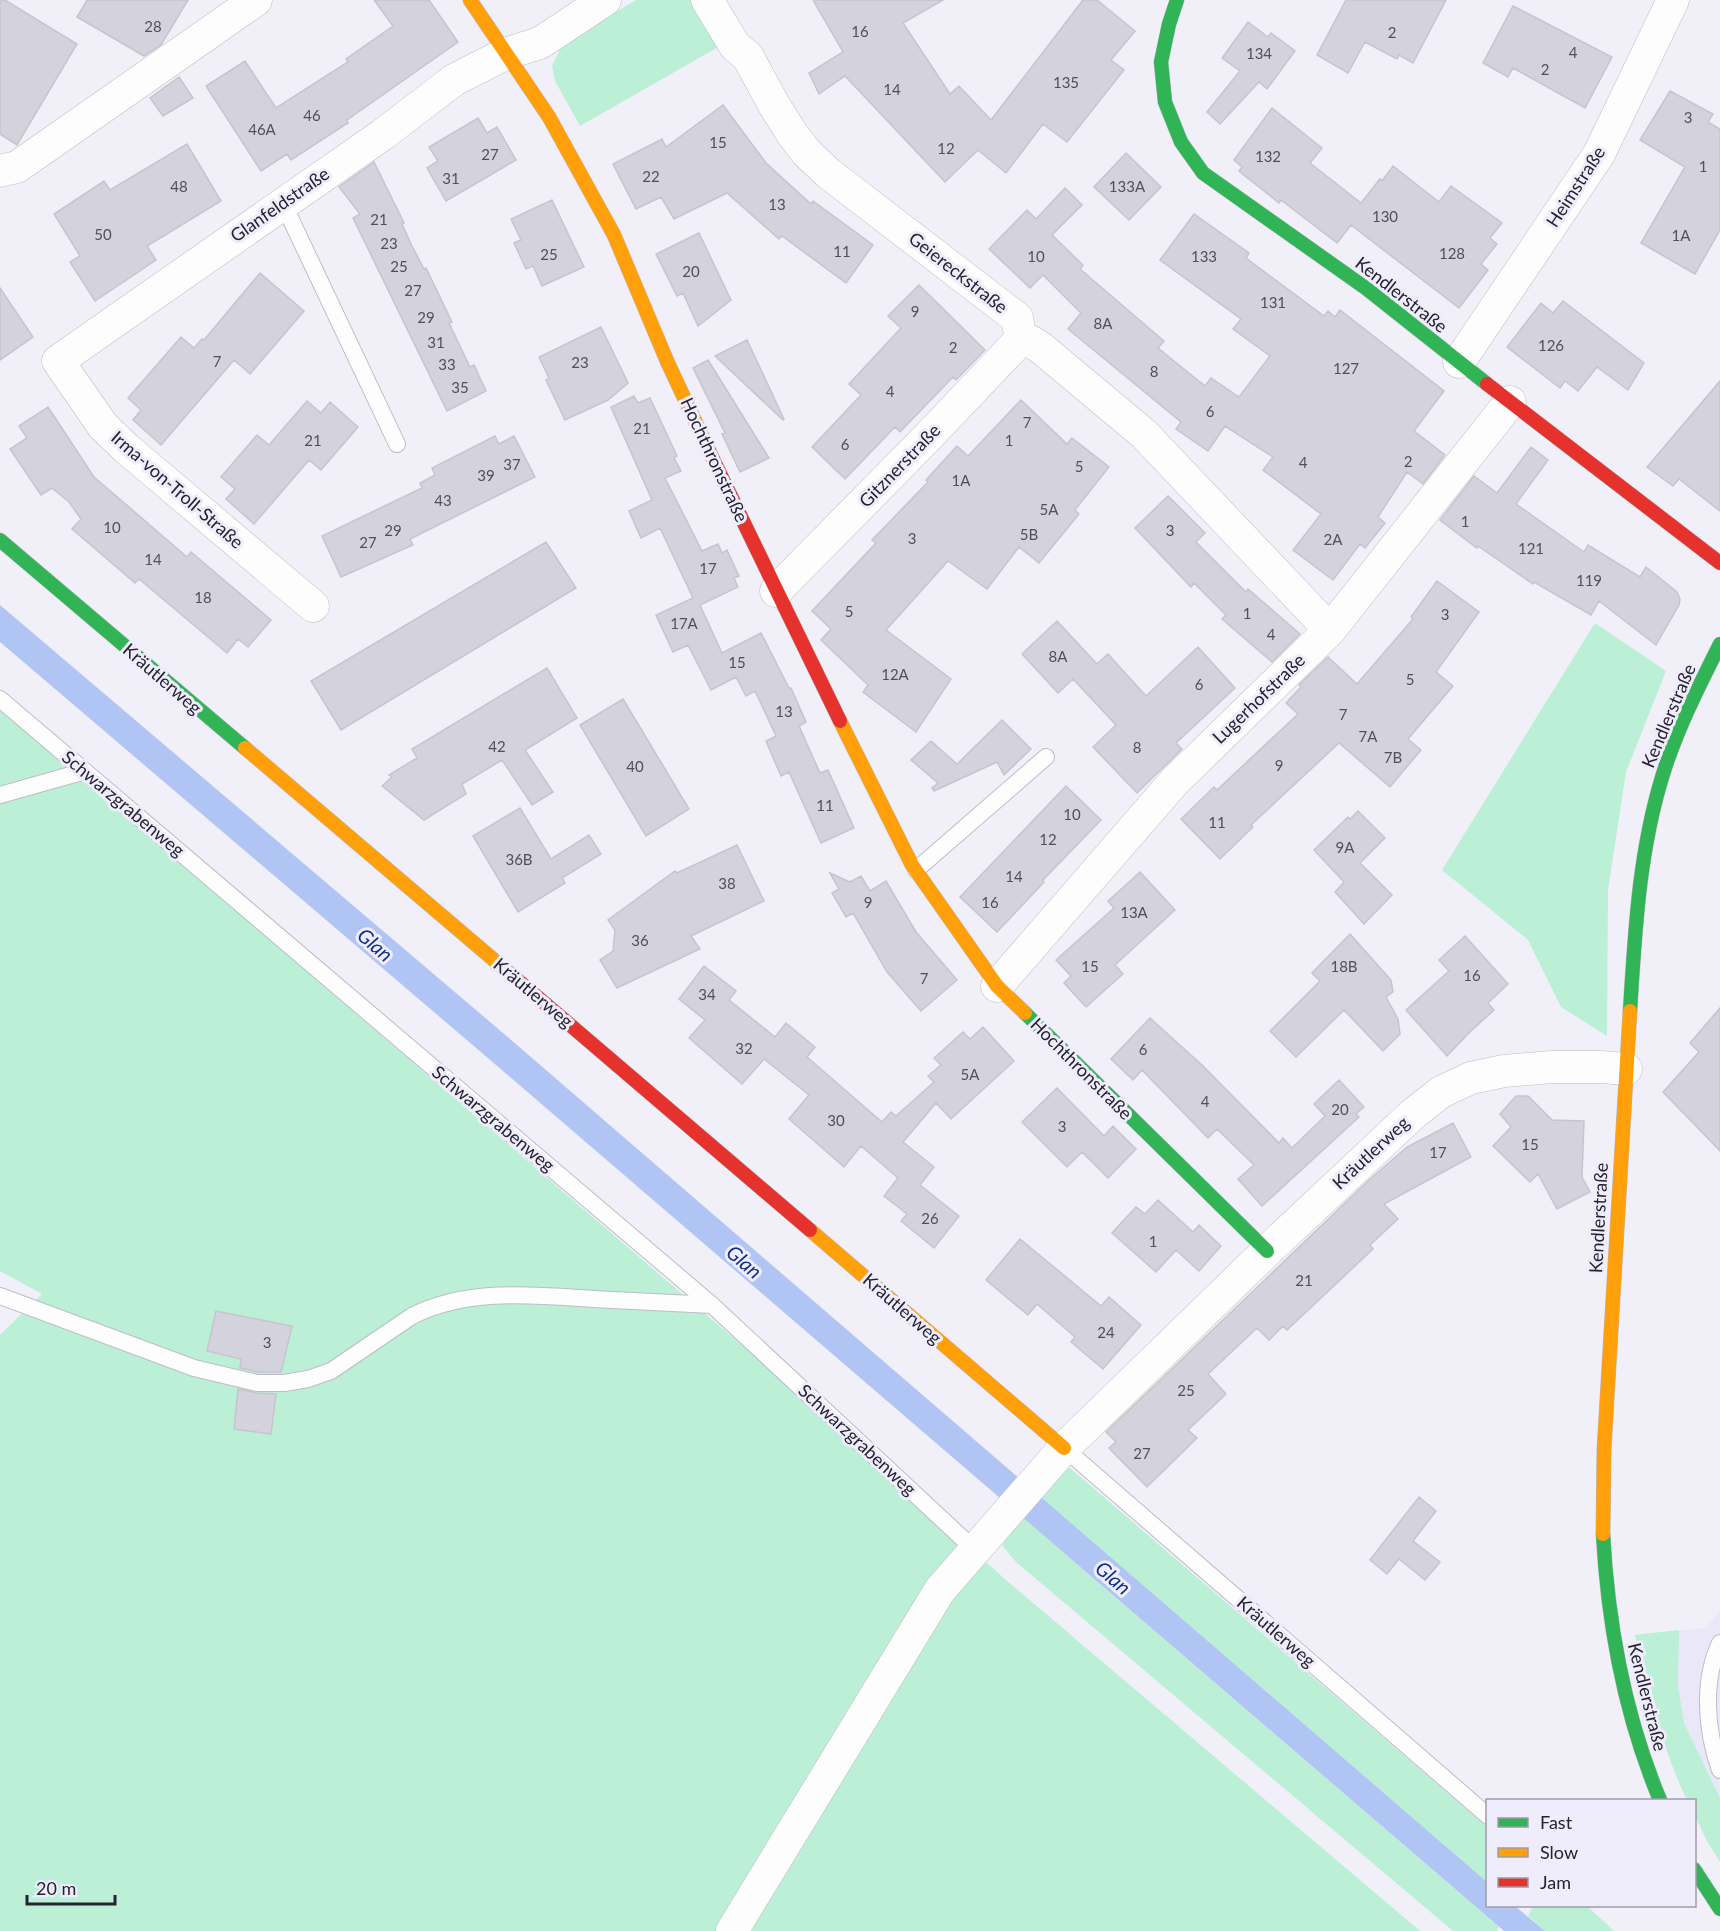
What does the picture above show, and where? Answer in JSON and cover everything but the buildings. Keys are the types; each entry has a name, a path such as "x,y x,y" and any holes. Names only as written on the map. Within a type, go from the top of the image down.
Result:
{"street":[{"path":"0,171 17,167 256,0"},
{"path":"470,0 505,54"},
{"name":"Glanfeldstraße","path":"58,361 382,135 454,80 505,54 540,42 604,0"},
{"name":"Geiereckstraße","path":"707,0 735,46 748,57 774,105 806,152 828,173 1017,318 1021,339"},
{"name":"Kendlerstraße","path":"1177,0 1161,62 1166,102 1181,142 1201,170 1239,201 1367,289 1720,563"},
{"name":"Heimstraße","path":"1459,362 1599,154 1673,0"},
{"name":"Hochthronstraße","path":"505,54 549,117 614,235 667,361 776,591 915,870 997,986 1267,1251"},
{"path":"1021,339 1030,341 1041,348 1144,435 1330,630"},
{"name":"Gitznerstraße","path":"776,591 1021,339"},
{"name":"Irma-von-Troll-Straße","path":"58,361 103,426 127,449 313,606"},
{"name":"Lugerhofstraße","path":"997,986 1174,782 1330,630 1510,402"},
{"name":"Kräutlerweg","path":"0,540 564,1020 1059,1454 1267,1251 1413,1114 1441,1092 1471,1078 1504,1071 1552,1067 1626,1069"},
{"name":"Kendlerstraße","path":"1660,1799 1634,1731 1621,1680 1607,1605 1603,1527 1606,1418 1626,1069 1636,921 1644,854 1657,792 1672,744 1720,644"},
{"path":"732,1931 940,1590 1059,1454"},
{"path":"1696,1871 1720,1909"}],"lane":[{"path":"283,202 397,444"},
{"name":"Schwarzgrabenweg","path":"0,699 712,1305 981,1544"},
{"path":"915,870 1046,757"},
{"path":"0,795 85,771"},
{"path":"0,1296 194,1368 257,1383 284,1383 308,1379 331,1371 412,1316 426,1309 461,1299 531,1295 712,1305"},
{"name":"Kräutlerweg","path":"1059,1454 1486,1814"},
{"path":"1720,1643 1714,1655 1708,1701 1712,1748 1720,1770"}],"shaded area":[{"path":"1720,1611 1720,1862 1696,1818 1696,1799 1687,1799 1678,1781 1654,1714 1635,1635 1706,1628"}],"green space":[{"path":"636,0 702,0 727,42 580,126 555,81 552,66 563,43"},
{"path":"1595,623 1666,671 1626,772 1608,890 1607,1036 1561,1007 1528,940 1442,870"},
{"path":"0,708 801,1396 1006,1580 1420,1931 0,1931 0,1335 42,1294 0,1271"},
{"path":"1070,1468 1486,1826 1486,1881 1039,1496 1060,1469"},
{"path":"1022,1517 1499,1927 1497,1931 1453,1931 1016,1562 1002,1545"},
{"path":"1679,1630 1678,1686 1684,1723 1720,1798 1720,1862 1696,1818 1696,1799 1687,1799 1670,1760 1635,1635"},
{"path":"1532,1907 1588,1907 1614,1931 1545,1931 1528,1916"}],"water":[{"name":"Glan","path":"0,605 503,1033 1486,1881 1486,1907 1516,1907 1545,1931 1504,1931 0,642"}],"traffic: fast":[{"path":"1177,0 1161,62 1165,102 1181,142 1203,173 1367,289 1487,384"},
{"path":"0,540 245,748"},
{"path":"1630,1011 1639,891 1655,803 1675,741 1720,644"},
{"path":"1025,1013 1267,1251"},
{"path":"1603,1534 1609,1602 1627,1702 1647,1768 1660,1799"},
{"path":"1696,1872 1720,1909"}],"traffic: slow":[{"path":"470,0 549,117 614,235 667,361 709,451"},
{"path":"840,721 912,865 997,986 1025,1013"},
{"path":"245,748 521,983"},
{"path":"1603,1534 1604,1450 1630,1011"},
{"path":"810,1230 1064,1448"}],"traffic: jam":[{"path":"1487,384 1720,563"},
{"path":"709,451 840,721"},
{"path":"521,983 810,1230"}]}
